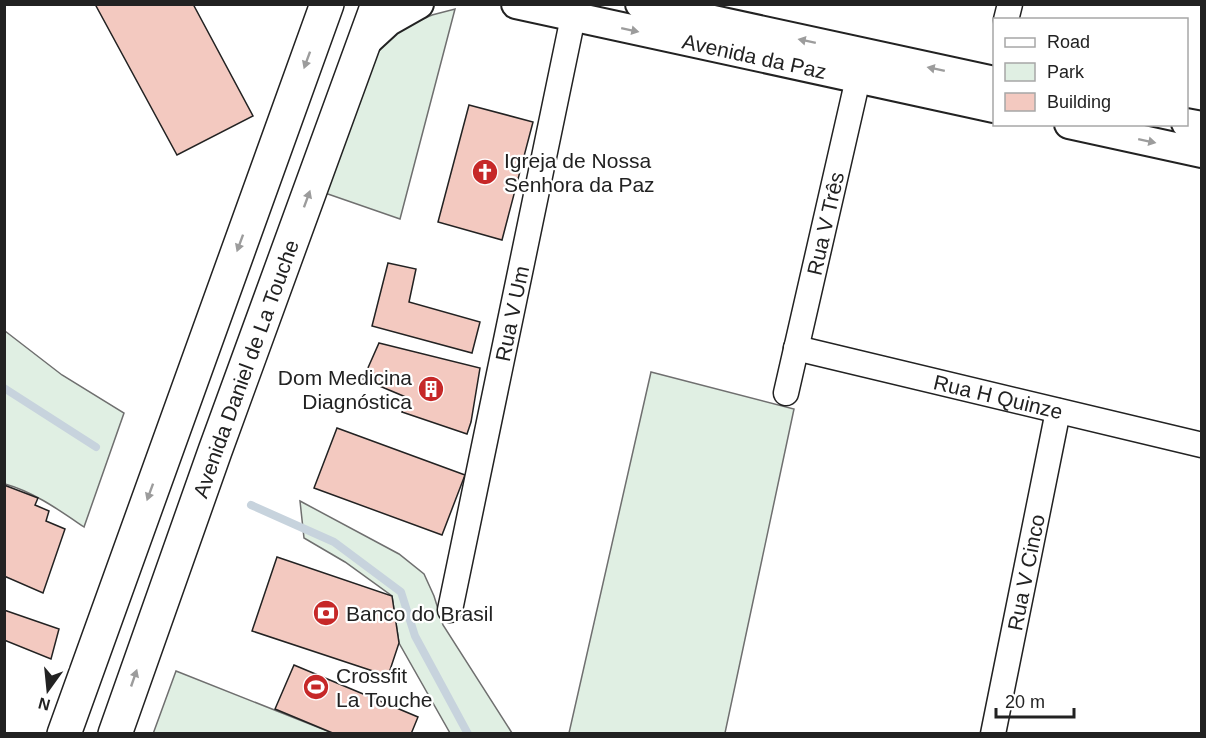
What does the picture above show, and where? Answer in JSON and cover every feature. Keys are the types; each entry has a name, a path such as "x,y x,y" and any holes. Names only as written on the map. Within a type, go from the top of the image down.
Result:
{"main road":[{"path":"64,734 327,4"},
{"name":"Avenida Daniel de La Touche","path":"115,734 215,451 378,4"}],"street":[{"path":"364,44 389,21 419,4"},
{"name":"Avenida da Paz","path":"516,4 573,17 726,26"},
{"name":"Avenida da Paz","path":"639,4 726,26 861,66 993,91"},
{"name":"Rua V Um","path":"450,610 573,17"},
{"name":"Rua V Três","path":"786,393 861,66"},
{"path":"1078,126 1202,153"},
{"name":"Rua H Quinze","path":"796,348 1202,445"},
{"name":"Rua V Cinco","path":"993,734 1058,411"}],"green space":[{"path":"455,9 400,219 325,193 373,58 388,39 409,25 432,15"},
{"path":"5,331 62,375 124,413 84,527 36,497 5,484"},
{"path":"651,372 794,409 725,733 569,733"},
{"path":"300,501 399,554 424,574 443,625 512,733 450,733 399,643 392,596 345,562 304,538"},
{"path":"176,671 335,734 153,734"}],"building":[{"path":"95,4 193,4 253,116 177,155"},
{"name":"Igreja de Nossa Senhora da Paz","path":"469,105 533,122 502,240 438,222"},
{"path":"388,263 416,269 409,302 480,322 472,353 372,326"},
{"name":"Dom Medicina Diagnóstica","path":"379,343 480,368 467,434 402,412 408,398 363,379"},
{"path":"337,428 465,475 442,535 314,488"},
{"path":"4,485 38,498 35,505 49,511 46,521 65,529 43,593 4,576"},
{"name":"Banco do Brasil","path":"277,557 392,596 399,643 388,676 252,631"},
{"path":"4,610 59,629 51,659 4,640"},
{"name":"Crossfit La Touche","path":"294,665 418,717 411,734 335,734 275,709"}],"waterway":[{"path":"4,388 96,447"},
{"path":"251,505 334,542 401,592 415,636 468,734"}],"place":[{"name":"Igreja de Nossa Senhora da Paz","path":"485,172"},
{"name":"Dom Medicina Diagnóstica","path":"431,389"},
{"name":"Banco do Brasil","path":"326,613"},
{"name":"Crossfit La Touche","path":"316,687"}]}
